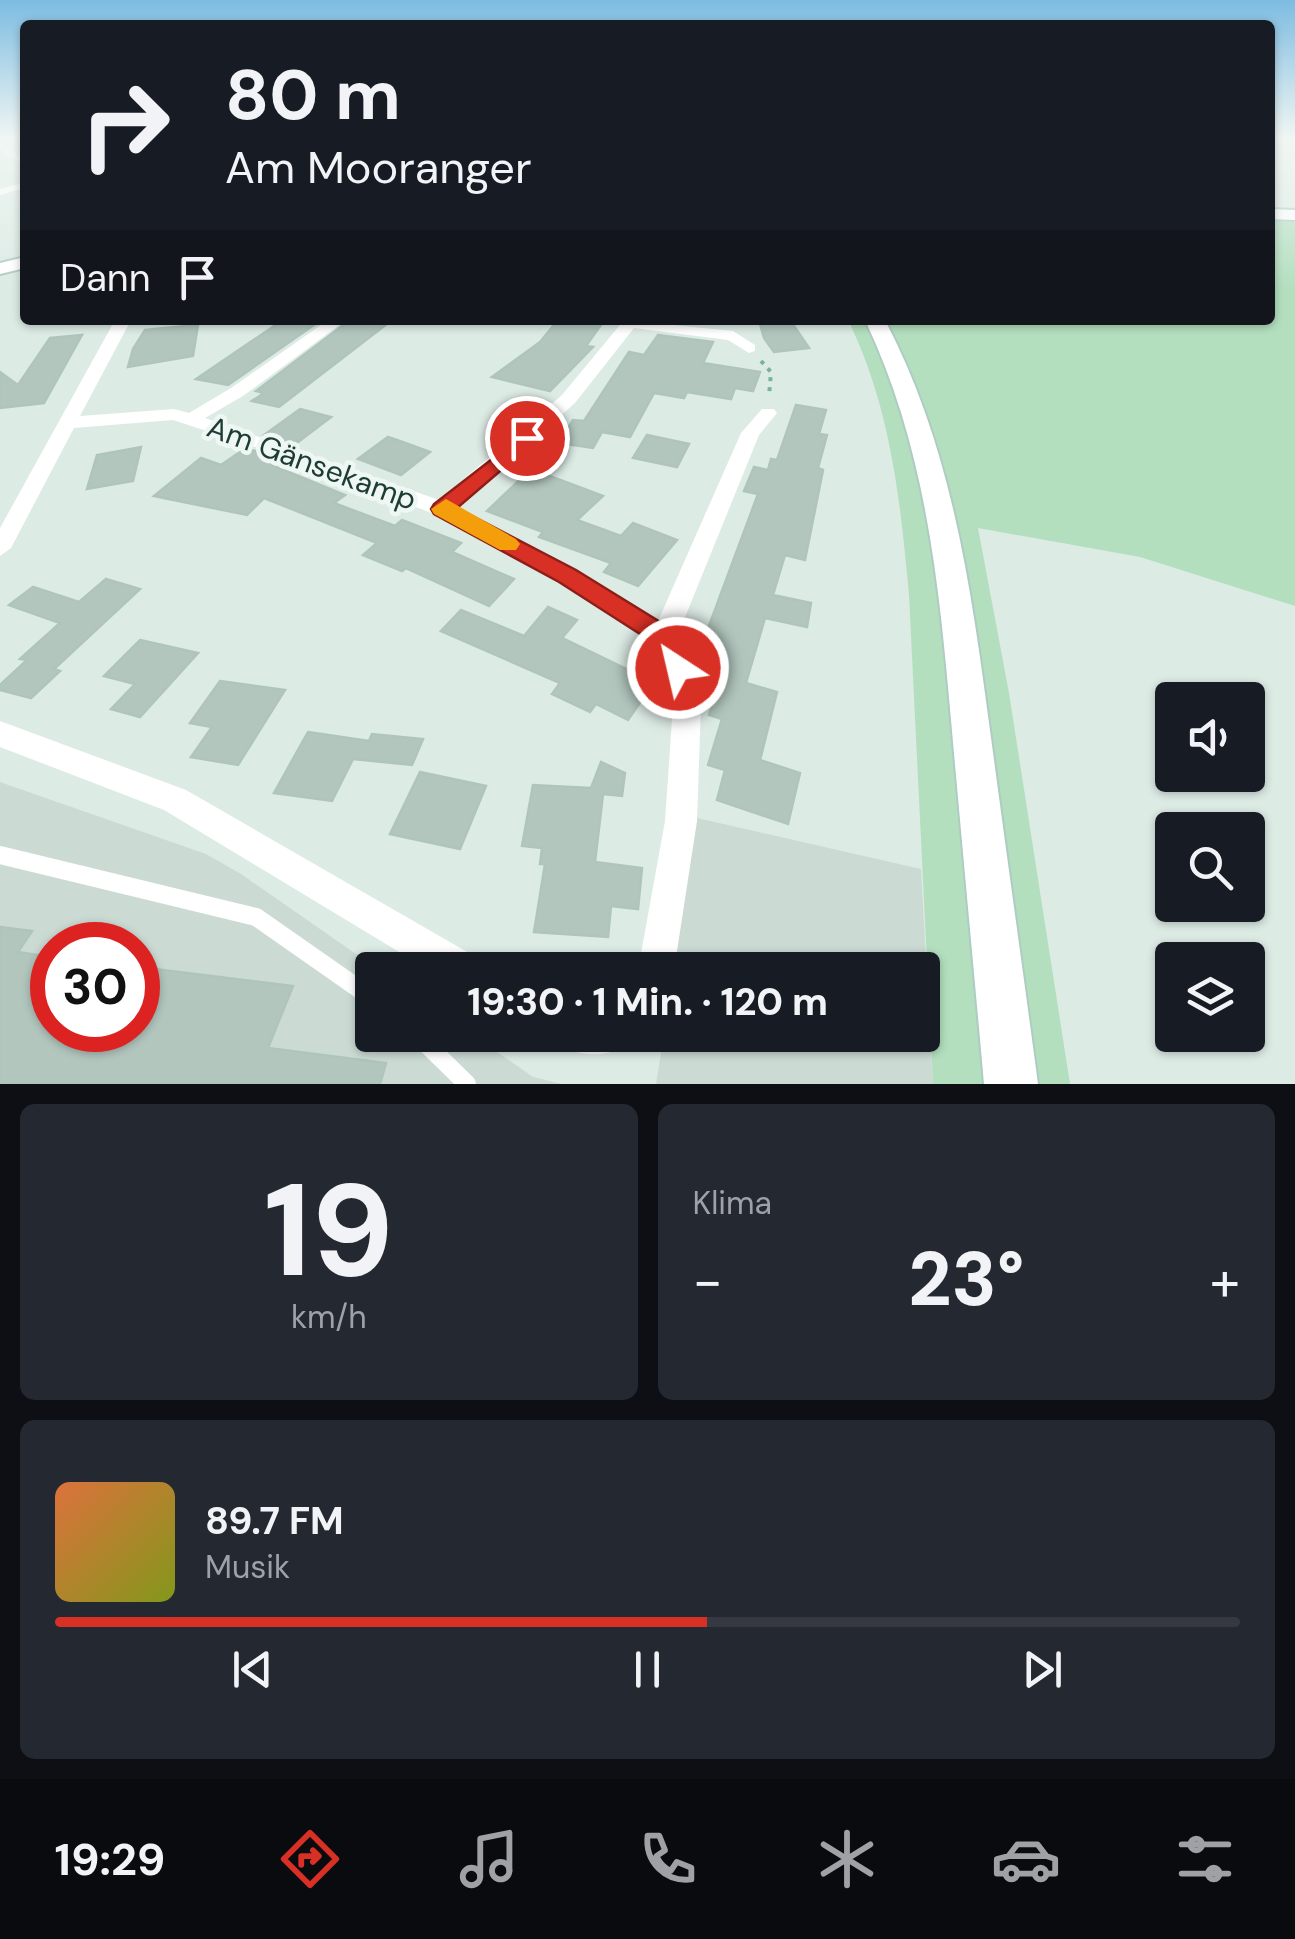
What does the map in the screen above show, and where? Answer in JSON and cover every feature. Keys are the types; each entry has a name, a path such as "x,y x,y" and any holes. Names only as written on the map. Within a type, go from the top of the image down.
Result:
{"street":[{"path":"0,548 120,325"},
{"path":"191,420 331,325"},
{"path":"442,509 556,414 592,376 629,325"},
{"path":"653,325 733,336 748,348"},
{"path":"877,325 909,393 940,514 963,658 1012,1084"},
{"name":"Am Gänsekamp","path":"66,423 154,413 191,420 305,457 442,509 568,576 664,637"},
{"path":"659,952 680,821 687,705 678,668 664,637 750,432 768,413"},
{"path":"0,734 174,800 432,952"}],"lane":[{"path":"0,854 256,917 355,986"},
{"path":"434,1052 467,1084"}],"path":[{"path":"748,348 771,372 768,413"}],"shaded area":[{"path":"0,782 206,854 355,953 355,1052 497,1052 533,1077 562,1084 0,1084"},
{"path":"697,818 921,869 926,952 677,952"},
{"path":"661,1052 931,1052 933,1084 656,1084"}],"green space":[{"path":"1275,208 1295,208 1295,606 1140,557 978,528 1009,693 1070,1084 933,1084 931,1052 940,1052 940,952 927,952 909,595 891,454 874,387 850,325 1275,325"}],"building":[{"path":"198,325 193,356 128,367 145,330"},
{"path":"276,325 314,325 228,385 196,379"},
{"path":"343,325 386,325 279,407 252,401 264,393 256,391"},
{"path":"554,325 601,325 586,346 593,347 550,391 492,377 540,342"},
{"path":"760,325 793,325 809,348 774,352"},
{"path":"82,335 44,403 0,408 0,372 18,385 50,338"},
{"path":"658,335 713,342 703,363 760,372 753,391 735,388 731,399 687,392 684,398 654,393 630,437 602,432 593,448 559,443 573,420 584,421 629,352 644,355"},
{"path":"796,405 826,410 819,434 827,435 818,468 823,470 805,560 785,555 773,595 811,603 807,627 765,618 746,683 777,692 760,760 800,773 788,824 717,800 725,770 708,765 722,719 709,715 722,677 713,674 722,638 706,634 758,494 744,491 754,467 768,470 771,459 777,460"},
{"path":"300,409 331,417 294,445 264,435"},
{"path":"647,435 689,444 677,467 633,458"},
{"path":"388,437 430,452 401,475 358,459"},
{"path":"141,447 133,481 87,489 97,455"},
{"path":"246,448 277,458 269,464 345,495 334,503 395,526 402,520 461,543 452,552 514,579 489,606 406,568 402,571 363,555 377,543 264,498 247,515 154,496 201,458 221,465"},
{"path":"531,469 603,496 577,520 621,536 633,523 677,540 638,586 604,572 611,563 539,537 543,532 487,511"},
{"path":"106,579 140,589 54,669 60,671 31,698 0,690 0,685 27,660 20,659 60,623 9,605 33,587 79,602"},
{"path":"548,607 577,620 562,638 647,679 639,691 646,694 628,720 596,704 590,712 552,694 560,683 441,631 461,610 524,636"},
{"path":"140,640 198,653 140,717 111,709 135,684 104,676"},
{"path":"220,681 285,690 238,765 191,757 212,727 190,723"},
{"path":"308,732 369,741 372,734 423,739 412,765 353,759 332,801 274,793"},
{"path":"601,762 625,773 622,796 603,794 595,862 642,868 638,909 611,906 608,937 534,932 545,864 540,864 542,848 522,846 533,785 591,788"},
{"path":"420,772 486,786 460,849 390,834"},
{"path":"0,927 30,931 18,952 30,954 30,1052 160,1052 160,970 293,986 268,1048 386,1063 380,1084 0,1084"}],"slow traffic":[{"path":"446,506 442,509 508,544"}],"route":[{"path":"527,438 442,509 568,576 664,637 678,668"}]}
